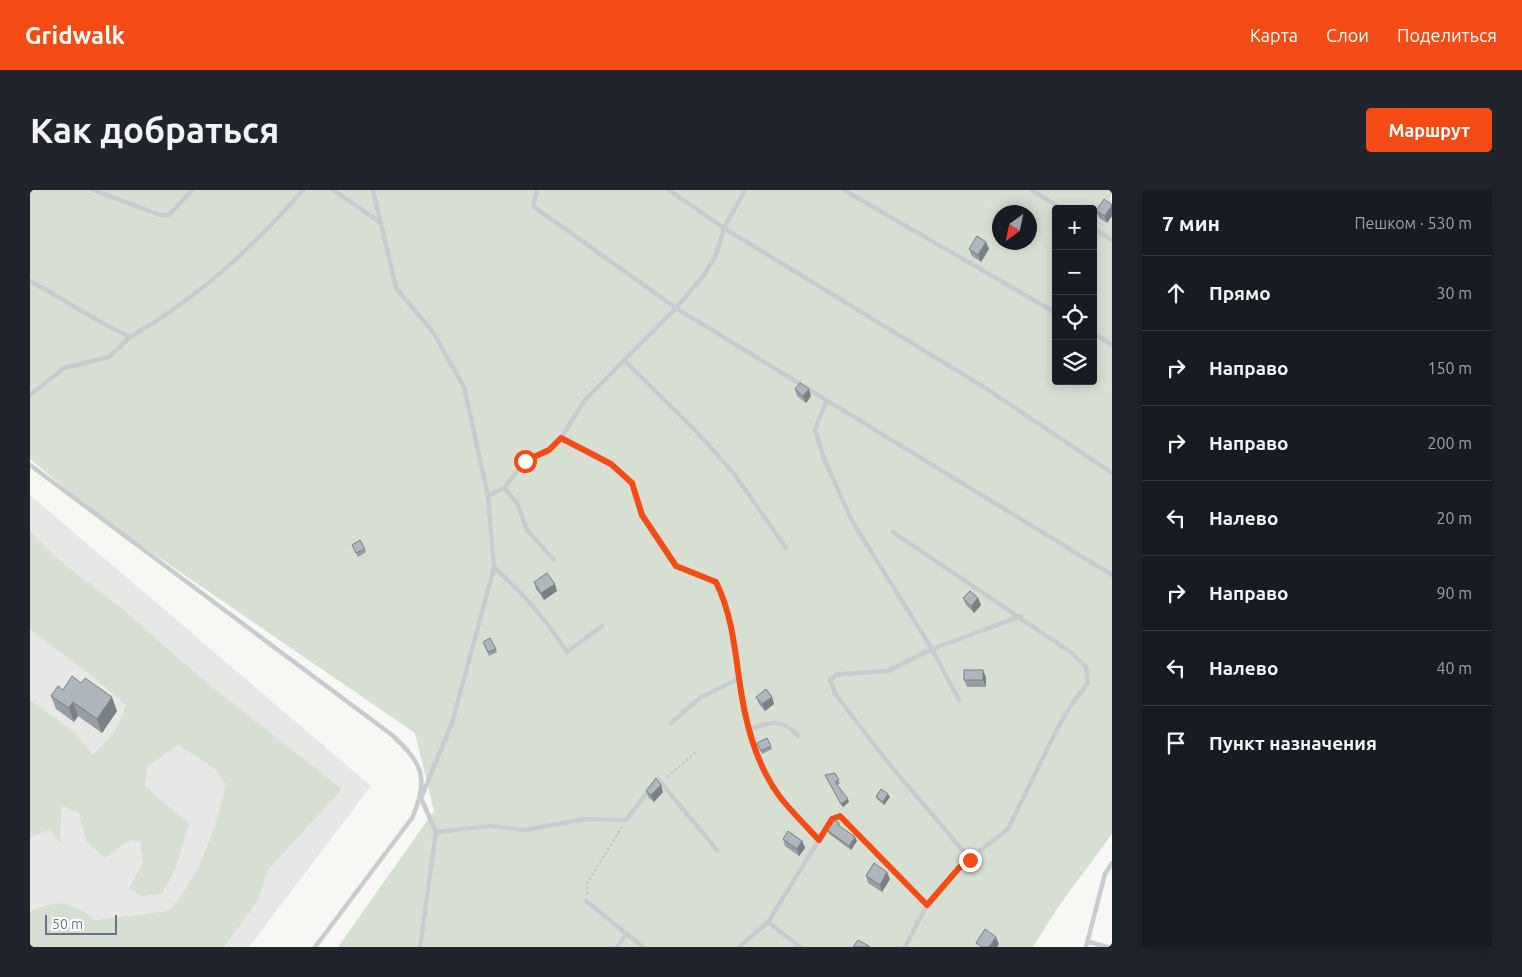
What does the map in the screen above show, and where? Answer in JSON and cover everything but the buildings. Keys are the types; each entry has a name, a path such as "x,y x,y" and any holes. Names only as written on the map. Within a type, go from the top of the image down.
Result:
{"lane":[{"path":"93,190 160,215 169,215 192,190"},
{"path":"30,395 64,368 109,357 130,337 170,315 243,254 303,190"},
{"path":"333,190 380,222"},
{"path":"315,947 412,818 452,723 494,568 488,496 464,387 433,332 396,288 373,190"},
{"path":"537,190 533,206 676,308 1112,575"},
{"path":"669,190 724,228 987,389 1112,473"},
{"path":"488,496 504,488 525,461 549,450 561,438 584,401 676,308 704,275 716,255 724,228 745,190"},
{"path":"844,190 1052,311"},
{"path":"1032,190 1056,205"},
{"path":"1097,231 1112,240"},
{"path":"30,281 75,305 98,322 130,337"},
{"path":"1097,336 1112,345"},
{"path":"624,360 696,430 735,475 786,548"},
{"path":"827,400 814,429 823,456 852,521 932,649 959,700"},
{"path":"561,438 611,464 632,483 642,515 676,566 716,582 727,604 745,712 758,756 780,796 819,840"},
{"path":"30,464 392,736 410,752 420,768 421,798 436,832 420,947"},
{"path":"504,488 517,503 527,530 554,560"},
{"path":"893,532 1021,616 1074,654 1086,667 1088,683 1071,705 1056,731 1008,829 959,868 927,905 905,947"},
{"path":"494,568 518,588 539,611 567,652 602,626"},
{"path":"970,860 886,760 836,695 830,680 836,674 888,671 932,649 1021,616"},
{"path":"671,723 701,697 740,678"},
{"path":"750,729 769,722 782,724 798,736"},
{"path":"436,832 491,826 525,830 585,820 626,820 658,779 718,850"},
{"path":"739,947 768,922 832,819 840,816 927,905"},
{"path":"1107,947 1087,945 1106,874 1112,863"},
{"path":"586,901 642,947"},
{"path":"768,922 800,947"},
{"path":"617,947 627,933"}],"path":[{"path":"661,782 696,752"},
{"path":"586,901 587,883 626,820"}],"shaded area":[{"path":"30,190 1112,190 1110,200 1112,201 1112,834 1058,907 1033,947 338,947 434,811 415,733 97,515 30,459"},
{"path":"30,495 371,786 249,947 30,947"},
{"path":"30,531 60,561 119,606 207,683 342,789 268,870 257,902 224,947 30,947 30,912 50,905 64,904 71,906 96,920 168,911 189,884 205,852 226,784 214,768 178,745 147,767 145,785 189,823 176,867 162,894 142,896 129,888 143,863 140,842 130,840 105,858 86,841 79,813 62,806 60,843 50,830 35,835 30,839 30,700 74,732 93,755 116,730 126,705 91,675 30,630"}],"route":[{"path":"525,461 549,450 561,438 611,464 632,483 642,515 676,566 716,582 727,604 738,657 745,712 758,756 780,796 819,840 832,819 840,816 927,905 959,868 970,860"}]}
